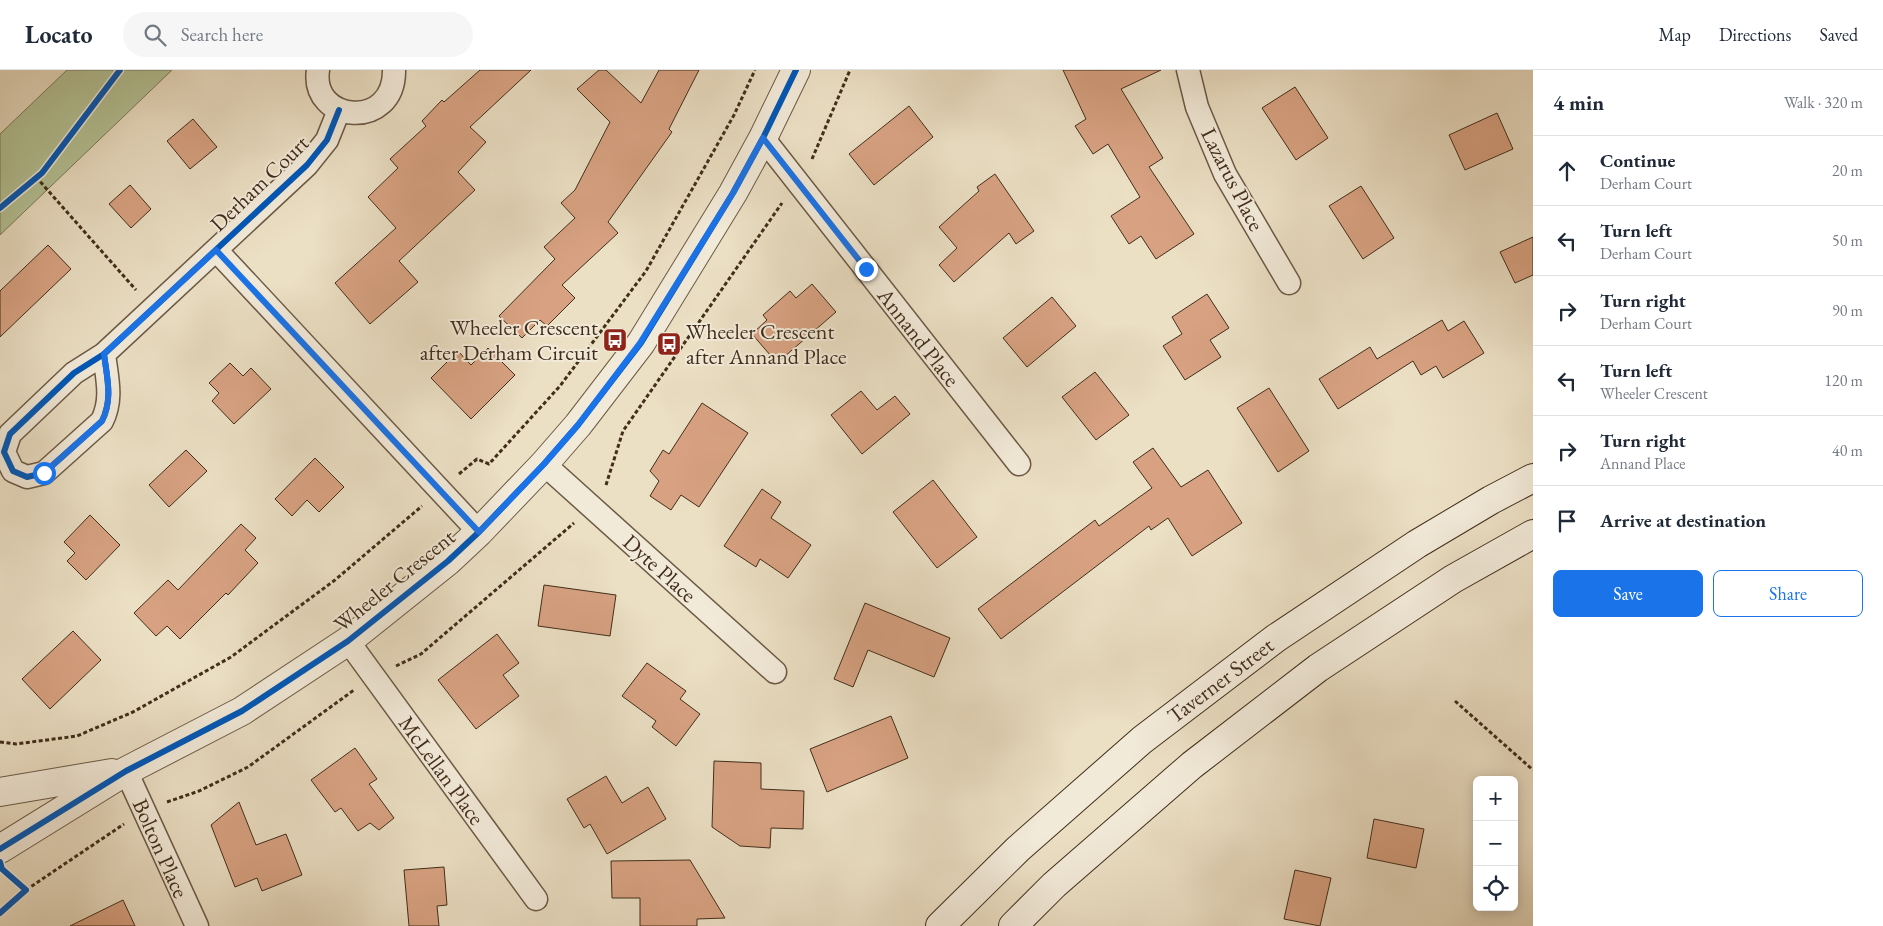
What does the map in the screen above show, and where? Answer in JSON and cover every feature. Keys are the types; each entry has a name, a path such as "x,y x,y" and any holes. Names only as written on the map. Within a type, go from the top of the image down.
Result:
{"main road":[{"name":"Wheeler Crescent","path":"0,848 126,771 242,711 348,641 448,561 479,532 544,464 578,425 640,343 733,193 763,138 796,70"},
{"name":"Taverner Street","path":"940,926 1018,849 1142,740 1276,638 1417,544 1491,500 1533,478"},
{"path":"1013,926 1054,885 1192,765 1318,668 1453,579 1533,534"},
{"name":"Wheeler Crescent","path":"0,792 126,771"}],"street":[{"path":"318,70 320,90 328,102 339,110 353,114 367,112 380,106 389,95 394,82 394,70"},
{"name":"Lazarus Place","path":"1188,70 1197,107 1225,174 1289,283"},
{"name":"Derham Court","path":"104,354 109,397 108,410 102,421 44,473 27,477 13,471 4,452 10,434 74,372 104,354 307,165 327,140 339,110"},
{"name":"Annand Place","path":"763,138 1019,464"},
{"name":"Derham Court","path":"216,250 479,532"},
{"name":"Dyte Place","path":"544,464 775,672"},
{"name":"McLellan Place","path":"348,641 536,899"},
{"name":"Bolton Place","path":"126,771 196,926"}],"path":[{"path":"29,183 39,175 153,309"},
{"path":"1455,701 1533,770"},
{"path":"20,885 26,890 20,896"}],"green space":[{"path":"67,70 172,70 0,235 0,134"}],"building":[{"path":"480,70 531,70 470,127 486,142 458,172 475,190 399,261 418,282 370,324 335,283 396,228 368,197 398,168 390,159 426,126 422,121 442,100 444,102"},
{"path":"599,70 606,70 641,103 659,70 699,70 669,129 672,132 608,222 618,233 562,285 575,298 547,326 540,320 522,338 499,316 555,259 544,247 575,218 561,203 575,190 610,122 577,89"},
{"path":"1063,70 1161,70 1121,89 1163,158 1149,167 1194,234 1156,259 1141,236 1129,244 1111,216 1140,197 1108,144 1093,154 1075,126 1086,119"},
{"path":"1295,87 1328,138 1296,160 1262,108"},
{"path":"909,106 933,137 874,185 849,154"},
{"path":"1497,113 1513,149 1465,170 1449,135"},
{"path":"193,119 217,147 190,169 167,141"},
{"path":"995,174 1034,231 1016,244 1009,233 954,282 939,265 957,248 939,227 979,191 977,187"},
{"path":"130,185 151,209 131,228 109,204"},
{"path":"1361,186 1394,238 1363,259 1329,206"},
{"path":"1533,237 1533,275 1515,283 1500,252"},
{"path":"48,245 71,269 0,337 0,291"},
{"path":"812,284 836,312 777,363 752,334 767,320 763,315 790,291 796,298"},
{"path":"1207,294 1229,328 1210,340 1221,357 1185,380 1163,346 1182,334 1172,317"},
{"path":"1052,297 1076,326 1027,367 1003,338"},
{"path":"1442,320 1448,331 1464,321 1484,353 1443,378 1436,366 1421,375 1413,361 1338,409 1319,379 1370,347 1377,359"},
{"path":"488,348 515,375 471,419 431,378 458,351 471,365"},
{"path":"230,363 243,376 251,368 271,389 234,424 212,401 219,393 209,383"},
{"path":"1095,372 1129,415 1096,440 1062,397"},
{"path":"1269,388 1309,451 1278,472 1237,408"},
{"path":"861,391 877,410 895,396 910,414 862,454 831,415"},
{"path":"702,403 748,433 699,507 681,495 671,510 650,496 659,481 650,471 663,450 669,454"},
{"path":"1153,448 1181,487 1208,470 1242,523 1192,556 1168,518 1151,530 1149,526 1001,639 978,609 1095,520 1099,526 1152,488 1133,462"},
{"path":"186,450 207,471 169,507 149,485"},
{"path":"315,458 344,487 319,512 307,500 292,516 275,499"},
{"path":"933,480 977,537 937,568 893,512"},
{"path":"762,489 781,502 771,518 811,545 788,578 760,559 756,567 724,546"},
{"path":"90,515 120,545 86,580 67,561 75,553 64,542"},
{"path":"241,524 256,538 245,550 258,563 228,595 226,593 180,639 167,626 156,636 134,613 168,580 178,590"},
{"path":"544,585 616,595 610,636 538,626"},
{"path":"865,603 950,638 934,677 868,650 853,687 834,679"},
{"path":"73,631 101,660 50,709 22,679"},
{"path":"497,634 519,663 503,675 519,696 476,729 438,680"},
{"path":"647,663 686,691 680,699 700,714 676,746 652,727 656,721 622,696"},
{"path":"891,716 908,758 827,792 810,749"},
{"path":"355,748 377,779 369,784 394,818 379,830 370,823 358,831 341,808 335,812 311,780"},
{"path":"714,761 761,763 761,789 804,791 803,829 771,828 770,848 740,846 712,827"},
{"path":"606,776 622,803 648,787 666,819 607,854 590,824 584,828 567,799"},
{"path":"239,802 256,845 286,834 302,875 262,891 257,878 235,887 211,825"},
{"path":"1374,819 1424,829 1416,868 1367,858"},
{"path":"690,860 725,918 697,919 697,926 640,926 640,898 612,898 611,861"},
{"path":"444,867 447,905 437,906 439,926 409,926 404,870"},
{"path":"1295,870 1331,878 1320,926 1284,919"},
{"path":"123,900 135,926 70,926"}],"cycle path":[{"path":"0,208 42,173 120,70"},
{"path":"0,849 126,771 242,711 348,641 448,561 479,532 544,464 578,425 641,343 733,193 763,138 796,70"},
{"path":"104,354 108,380 108,396 102,421 44,473 27,477 13,471 4,452 10,434 74,373 104,354 307,165 327,140 339,110"},
{"path":"0,862 2,869 26,890 0,913"}],"place":[{"name":"Wheeler Crescent after Derham Circuit","path":"615,340"},
{"name":"Wheeler Crescent after Annand Place","path":"669,344"}],"route":[{"path":"44,473 102,421 108,410 109,397 104,354 216,250 479,532 544,464 578,425 640,343 733,193 763,138 866,269"}]}
